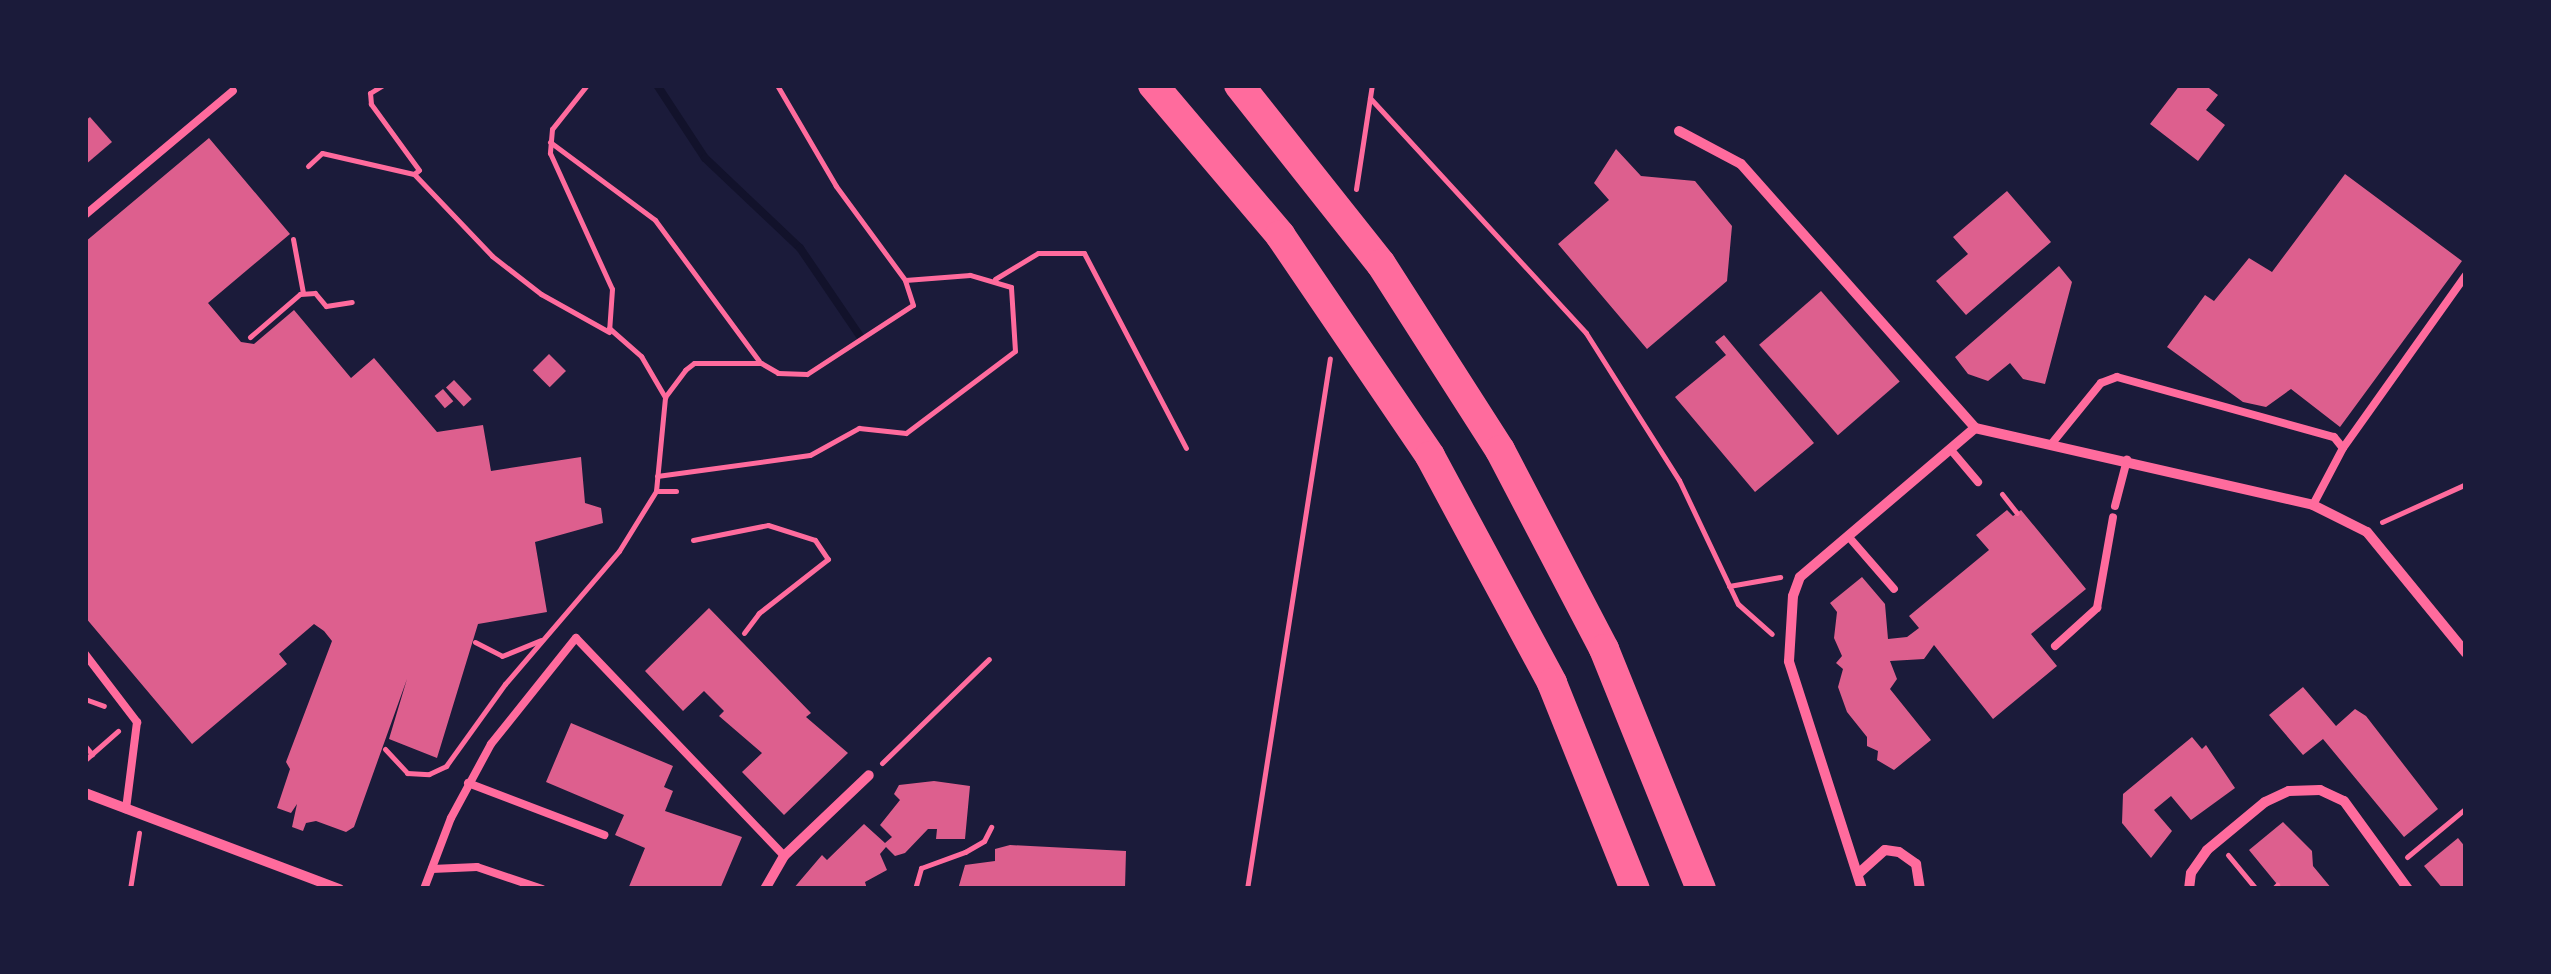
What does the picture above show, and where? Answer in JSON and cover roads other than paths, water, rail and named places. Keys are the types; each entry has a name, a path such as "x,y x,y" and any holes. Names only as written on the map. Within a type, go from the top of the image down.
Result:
{"highway":[{"path":"1153,85 1280,236 1440,472 1552,683 1635,889"},
{"path":"1239,85 1380,264 1500,450 1604,649 1701,889"}],"street":[{"path":"1680,131 1741,164 1974,428 2053,442 2313,505 2367,532 2466,653"},
{"path":"1862,889 1789,661 1790,617 1800,578 1974,428"},
{"path":"765,889 784,856 869,775"},
{"path":"2189,889 2190,874 2217,842 2265,802 2290,791 2320,790 2344,801 2408,889"},
{"path":"85,793 339,889"},
{"path":"1857,874 1885,850 1899,852 1916,864 1920,889"}],"lane":[{"path":"85,215 232,90"},
{"path":"2313,505 2343,448 2466,275"},
{"path":"2053,442 2100,383 2116,376 2281,427 2324,433 2343,448"},
{"path":"1951,450 1978,482"},
{"path":"2116,506 2127,460"},
{"path":"2056,646 2096,608 2113,517"},
{"path":"1848,536 1894,589"},
{"path":"424,889 468,783 518,705 576,638 784,856"},
{"path":"85,654 137,722 126,810"},
{"path":"468,783 604,835"},
{"path":"432,869 477,867 542,889"}],"waterway":[{"path":"657,85 705,158 800,248 860,336"}]}
